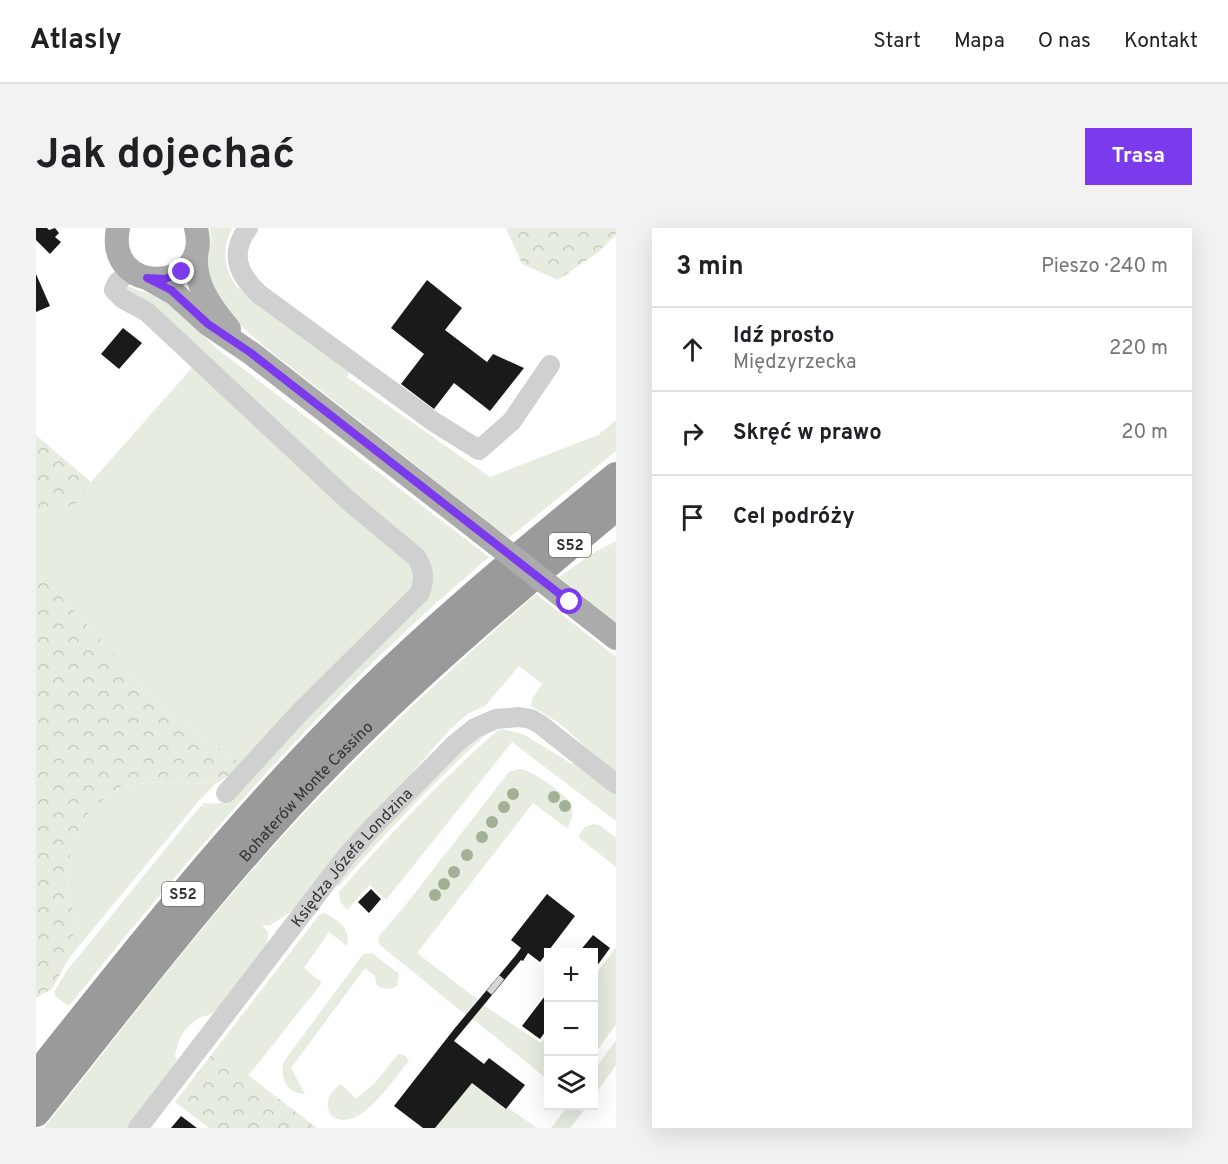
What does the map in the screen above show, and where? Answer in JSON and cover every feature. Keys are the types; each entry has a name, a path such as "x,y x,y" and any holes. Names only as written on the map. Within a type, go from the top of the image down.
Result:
{"highway":[{"name":"Bohaterów Monte Cassino","path":"36,1076 197,878 268,795 340,720 449,617 616,476"},
{"name":"Bohaterów Monte Cassino","path":"36,1113 215,891 284,811 392,701 448,649 616,507"},
{"path":"524,583 616,529"}],"main road":[{"path":"113,234 123,261 139,274 171,290 208,324 251,353 616,638"},
{"path":"139,274 160,280 176,275 190,263 197,234"},
{"path":"197,234 195,269 199,284 217,314 251,353"}],"street":[{"path":"248,228 237,250 239,267 245,281 259,294 434,422 479,450 512,421 550,365"},
{"path":"139,274 117,283 114,290 123,299 147,312 350,502 416,557 424,573 420,593 301,711 226,793"},
{"name":"Księdza Józefa Londzina","path":"138,1128 345,858 443,754 465,736 496,719 508,716 531,719 549,730 616,784"}],"green space":[{"path":"210,228 232,228 225,251 229,273 237,287 350,372 347,377 490,477 598,435 616,420 616,451 509,538 265,347 226,312 208,279 206,264 211,240"},
{"path":"506,228 616,228 616,235 597,253 558,280 522,264"},
{"path":"127,286 166,300 216,348 489,557 374,661 268,771 167,886 69,1006 56,997 54,992 66,972 192,816 204,803 224,802 428,582 125,288"},
{"path":"197,362 410,560 417,585 244,766 169,713 50,585 36,580 36,512 50,506 74,506 91,482"},
{"path":"36,435 91,482 74,506 50,506 36,512"},
{"path":"616,541 616,623 559,577 592,554"},
{"path":"36,580 50,585 169,713 244,766 215,784 167,782 123,785 91,809 71,845 68,885 75,925 69,958 52,989 36,998"},
{"path":"536,594 616,657 616,774 559,723 531,706 532,699 542,684 519,666 485,706 468,714 450,729 295,909 269,926 262,925 268,932 263,952 216,1010 193,1022 185,1030 177,1045 175,1057 177,1059 157,1093 130,1128 44,1128 190,944 275,844 383,734"},
{"path":"502,729 523,734 572,764 574,762 616,794 616,821 512,742 386,900 370,885 347,910 340,901 339,892 435,789 497,731"},
{"path":"490,731 411,807 337,888 338,882 357,859 416,795 460,753"},
{"path":"520,769 548,783 568,800 572,811 569,825 567,828 533,803 417,953 478,1000 466,1015 380,945 378,940 509,772"},
{"path":"167,782 215,784 69,958 75,925 68,885 71,845 91,809 123,785"},
{"path":"599,825 616,838 616,867 578,837 585,827"},
{"path":"325,913 343,926 347,934 347,946 329,932 304,968 321,984 248,1076 215,1050 320,914"},
{"path":"616,947 616,1024 598,1049 598,1002 598,971"},
{"path":"372,953 399,974 397,986 391,989 381,988 376,984 375,976 365,968 291,1068 305,1094 293,1091 284,1078 285,1060 361,957"},
{"path":"483,1005 541,1043 544,1039 544,1077 472,1018"},
{"path":"616,1040 616,1065 598,1090 598,1065"},
{"path":"215,1050 317,1128 209,1128 175,1102"},
{"path":"398,1054 404,1055 409,1061 368,1108 353,1118 344,1120 336,1119 331,1115 328,1103 334,1090 341,1084 356,1099 375,1083"},
{"path":"472,1083 505,1109 507,1107 537,1128 435,1128"},
{"path":"565,1110 584,1110 570,1128 551,1128"}],"building":[{"path":"36,228 49,230 55,228 59,233 55,237 61,242 50,254 36,240"},
{"path":"36,274 50,306 36,312"},
{"path":"427,280 462,308 445,330 487,362 493,354 524,368 490,411 454,383 434,409 401,384 424,354 391,328"},
{"path":"123,328 142,343 119,369 101,354"},
{"path":"371,889 381,899 369,913 358,902"},
{"path":"547,894 575,916 551,948 544,948 544,957 540,962 528,953 523,961 521,960 454,1041 484,1064 489,1058 525,1085 506,1109 472,1083 435,1128 423,1128 394,1106 521,948 511,940"},
{"path":"593,935 610,948 598,964 598,948 582,948"},
{"path":"544,997 544,1034 540,1039 522,1026"},
{"path":"181,1116 197,1128 171,1128"}],"tunnel":[{"path":"493,983 498,987"}],"route":[{"path":"182,272 165,279 147,278 174,293 208,324 251,353 570,602"}]}
